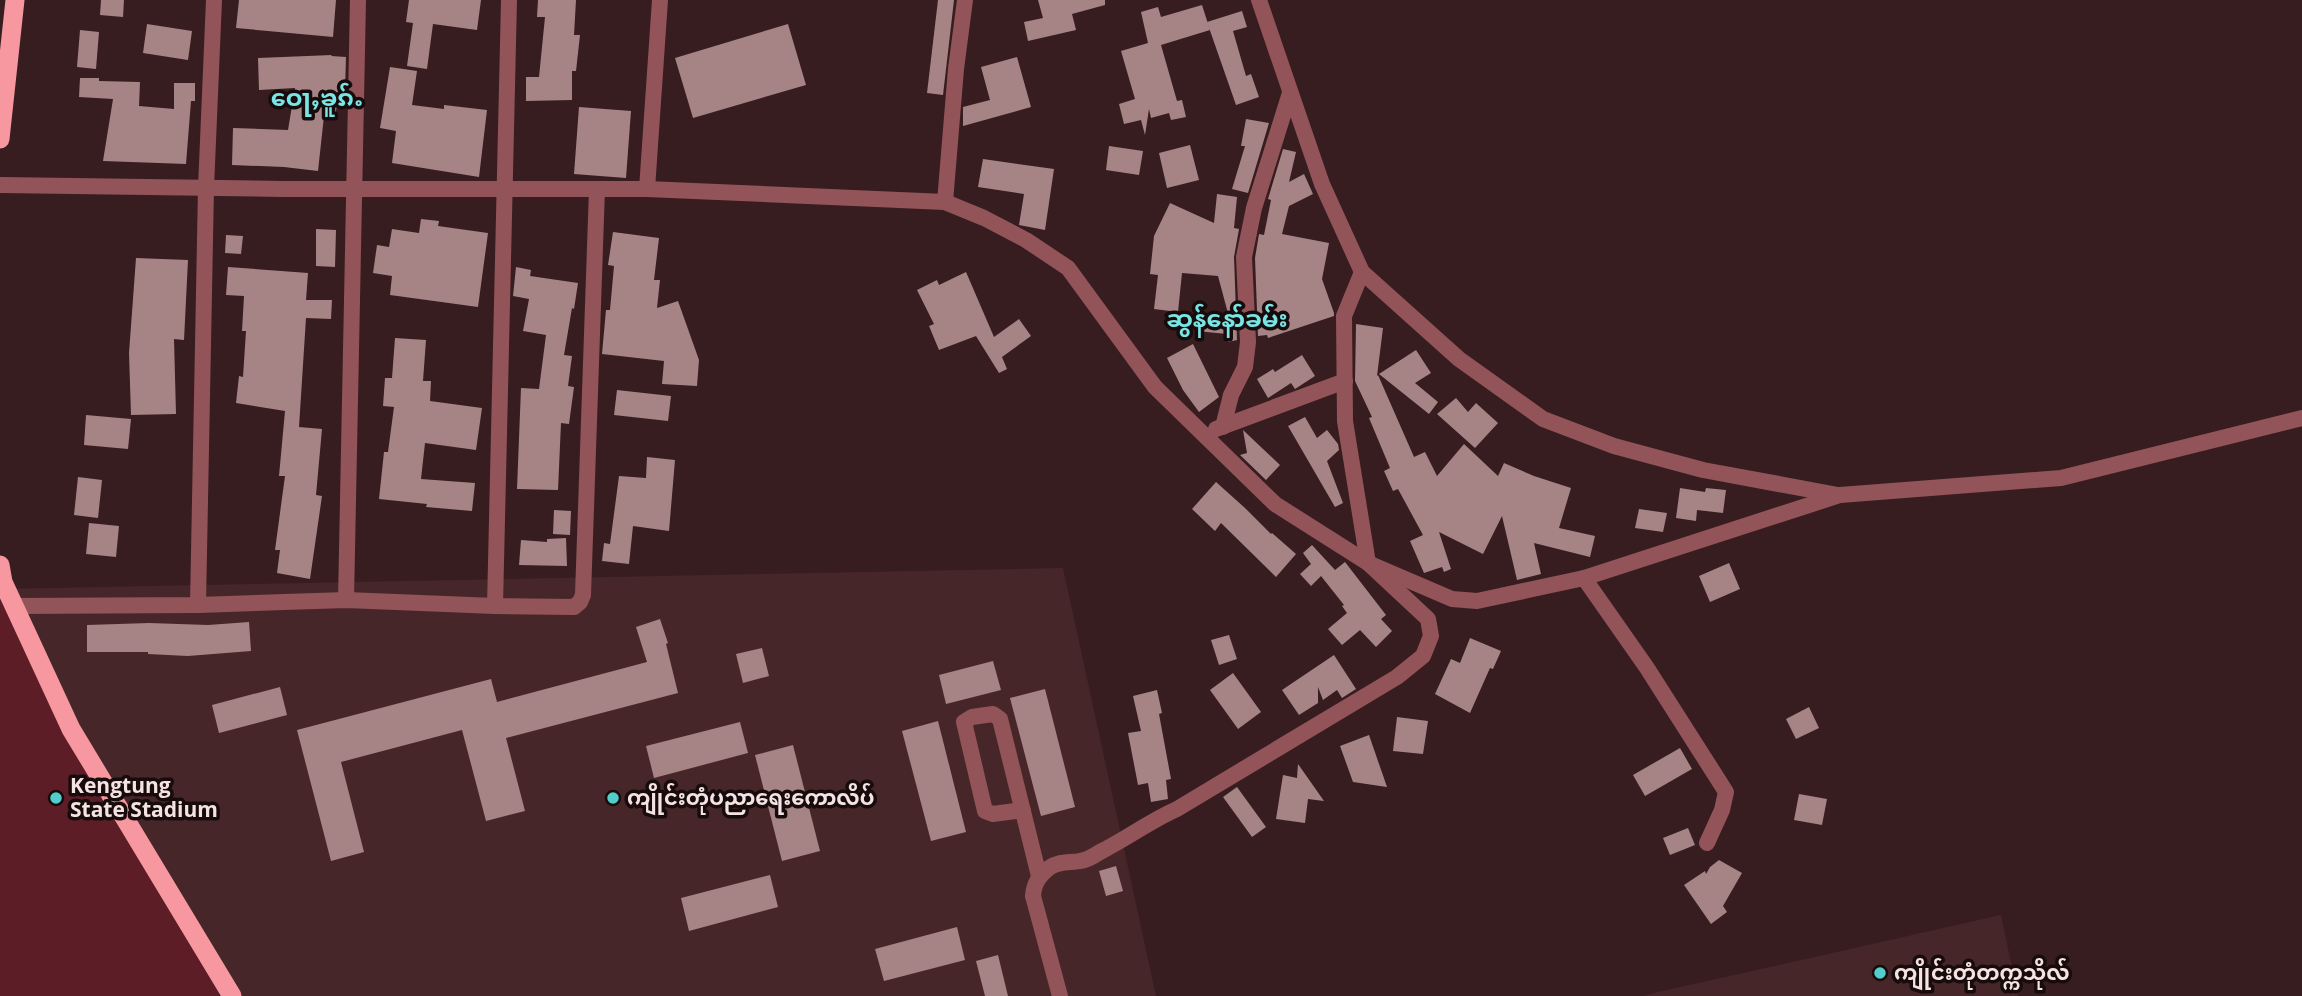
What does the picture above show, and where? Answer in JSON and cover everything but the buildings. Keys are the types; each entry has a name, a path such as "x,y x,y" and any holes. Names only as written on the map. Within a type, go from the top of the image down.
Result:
{"highway":[{"path":"0,139 15,0"},
{"path":"1,576 71,729 232,996"}],"street":[{"path":"198,605 206,188 214,0"},
{"path":"346,600 358,0"},
{"path":"495,606 509,0"},
{"path":"647,189 660,0"},
{"path":"945,202 956,69 965,0"},
{"path":"1259,0 1322,184 1362,272 1459,359 1543,419 1614,446 1703,470 1840,495"},
{"path":"1223,427 1231,396 1245,367 1248,342 1244,257 1254,208 1290,93"},
{"path":"0,185 647,189 945,202 1026,240 1068,268 1155,387 1275,504 1368,563 1452,599 1477,601 1584,578 1840,495 2061,478 2302,418"},
{"path":"14,606 198,605 346,600 574,607 583,595 597,189"},
{"path":"1060,996 1033,895 1039,876 1051,866 1065,861 1079,861 1101,852 1177,809 1397,677 1423,656 1431,636 1428,619 1368,563 1345,421 1344,316 1362,272"},
{"path":"1203,434 1345,381"},
{"path":"1584,578 1647,668 1726,792 1722,810 1707,843"},
{"path":"1023,810 993,814 985,811 964,722 972,717 993,714 1000,719 1023,810 1039,876"}],"shaded area":[{"name":"ကျိုင်းတုံပညာရေးကောလိပ်","path":"1063,568 1156,996 226,996 0,600 0,589"},
{"name":"Kengtung State Stadium","path":"0,600 226,996 0,996"},
{"name":"ကျိုင်းတုံတက္ကသိုလ်","path":"2001,915 2018,996 1644,996 1654,993"}],"place":[{"name":"Kengtung State Stadium","path":"56,798"},
{"name":"ကျိုင်းတုံပညာရေးကောလိပ်","path":"613,798"},
{"name":"ကျိုင်းတုံတက္ကသိုလ်","path":"1880,973"}],"district":[{"name":"ဝေႃႇၶူၵ်ႉ","path":"317,98"},
{"name":"ဆွန်နော်ခမ်း","path":"1227,319"}]}
